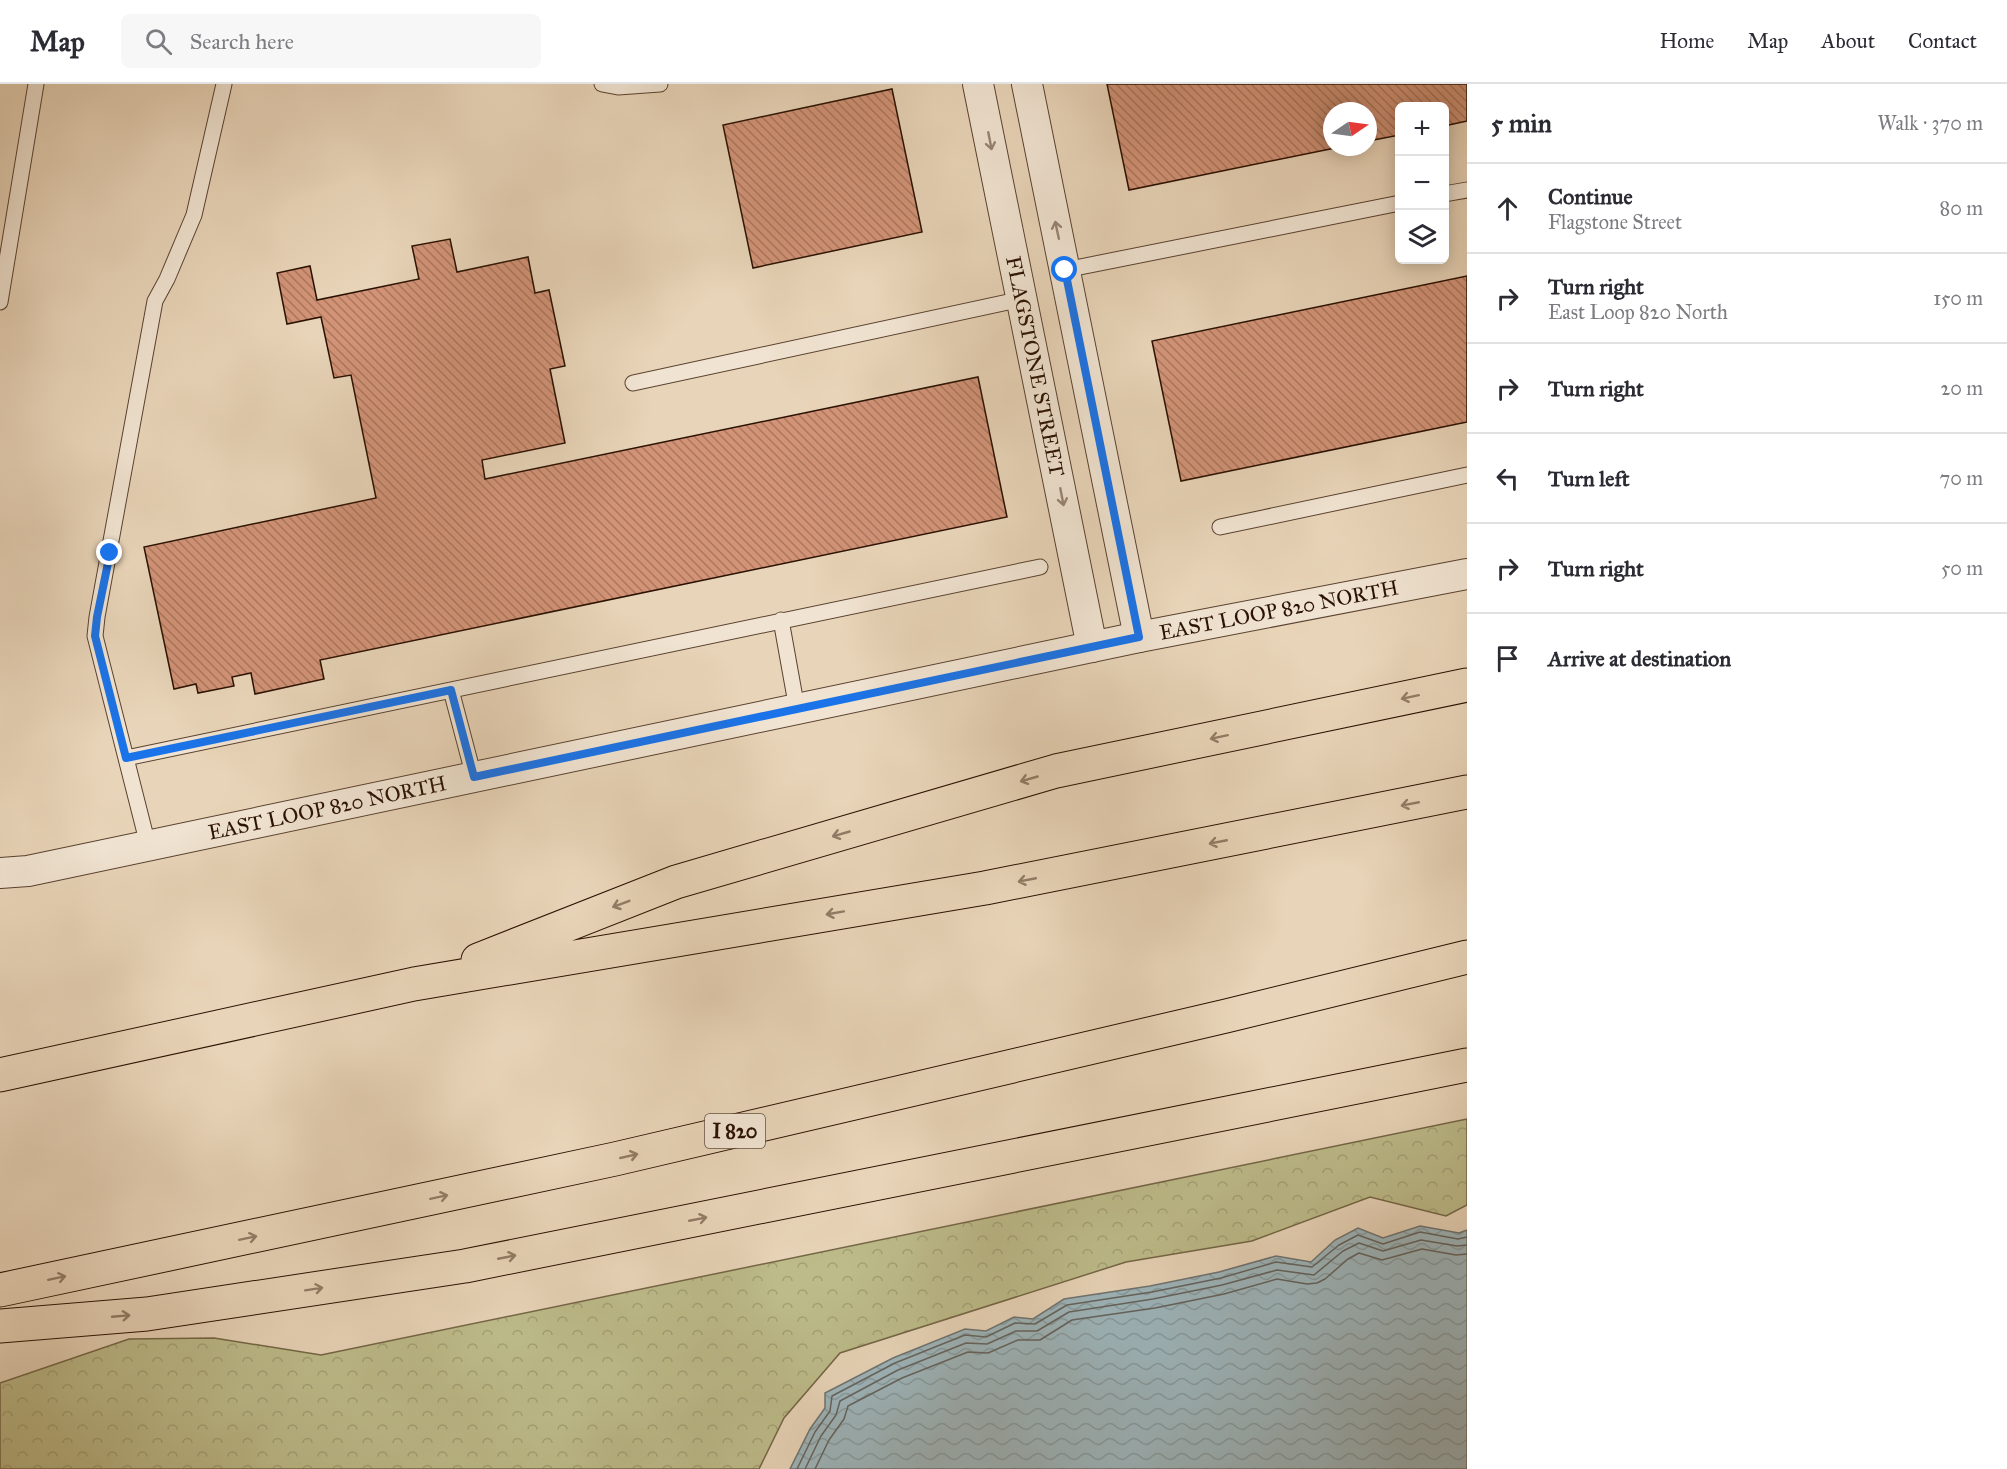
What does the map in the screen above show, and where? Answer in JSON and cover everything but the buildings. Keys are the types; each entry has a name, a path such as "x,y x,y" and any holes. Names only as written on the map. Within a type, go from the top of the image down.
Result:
{"highway":[{"path":"414,984 676,882 1045,774 1467,685"},
{"path":"0,1075 414,984 985,888 1467,792"},
{"name":"I 820","path":"0,1290 615,1159 1226,1016 1467,957"},
{"path":"0,1326 147,1314 465,1266 1467,1065"}],"street":[{"name":"FLAGSTONE STREET","path":"978,84 1092,647"},
{"path":"1027,84 1139,637"},
{"name":"EAST LOOP 820 NORTH","path":"0,873 28,871 1139,637 1467,574"}],"lane":[{"path":"0,302 2,277 36,84"},
{"path":"148,845 95,636 155,301 167,279 194,215 224,84"},
{"path":"602,84 618,87 660,84"},
{"path":"1449,193 1467,190"},
{"path":"1065,270 1395,204"},
{"path":"633,383 1022,299"},
{"path":"1220,527 1467,475"},
{"path":"126,758 1040,567"},
{"path":"781,621 797,709"},
{"path":"451,690 474,777"}],"green space":[{"path":"1467,1119 1467,1205 1446,1216 1370,1197 1252,1241 1126,1262 840,1353 784,1418 759,1469 0,1469 0,1383 129,1339 214,1338 321,1355"}],"water":[{"path":"1420,1226 1459,1233 1467,1230 1467,1469 790,1469 810,1429 825,1408 825,1393 893,1358 965,1329 986,1331 1014,1317 1033,1319 1064,1299 1150,1286 1219,1272 1276,1256 1311,1262 1335,1240 1358,1228 1383,1238"}],"route":[{"path":"110,553 95,636 126,758 451,690 474,777 1139,637 1065,270"}]}
